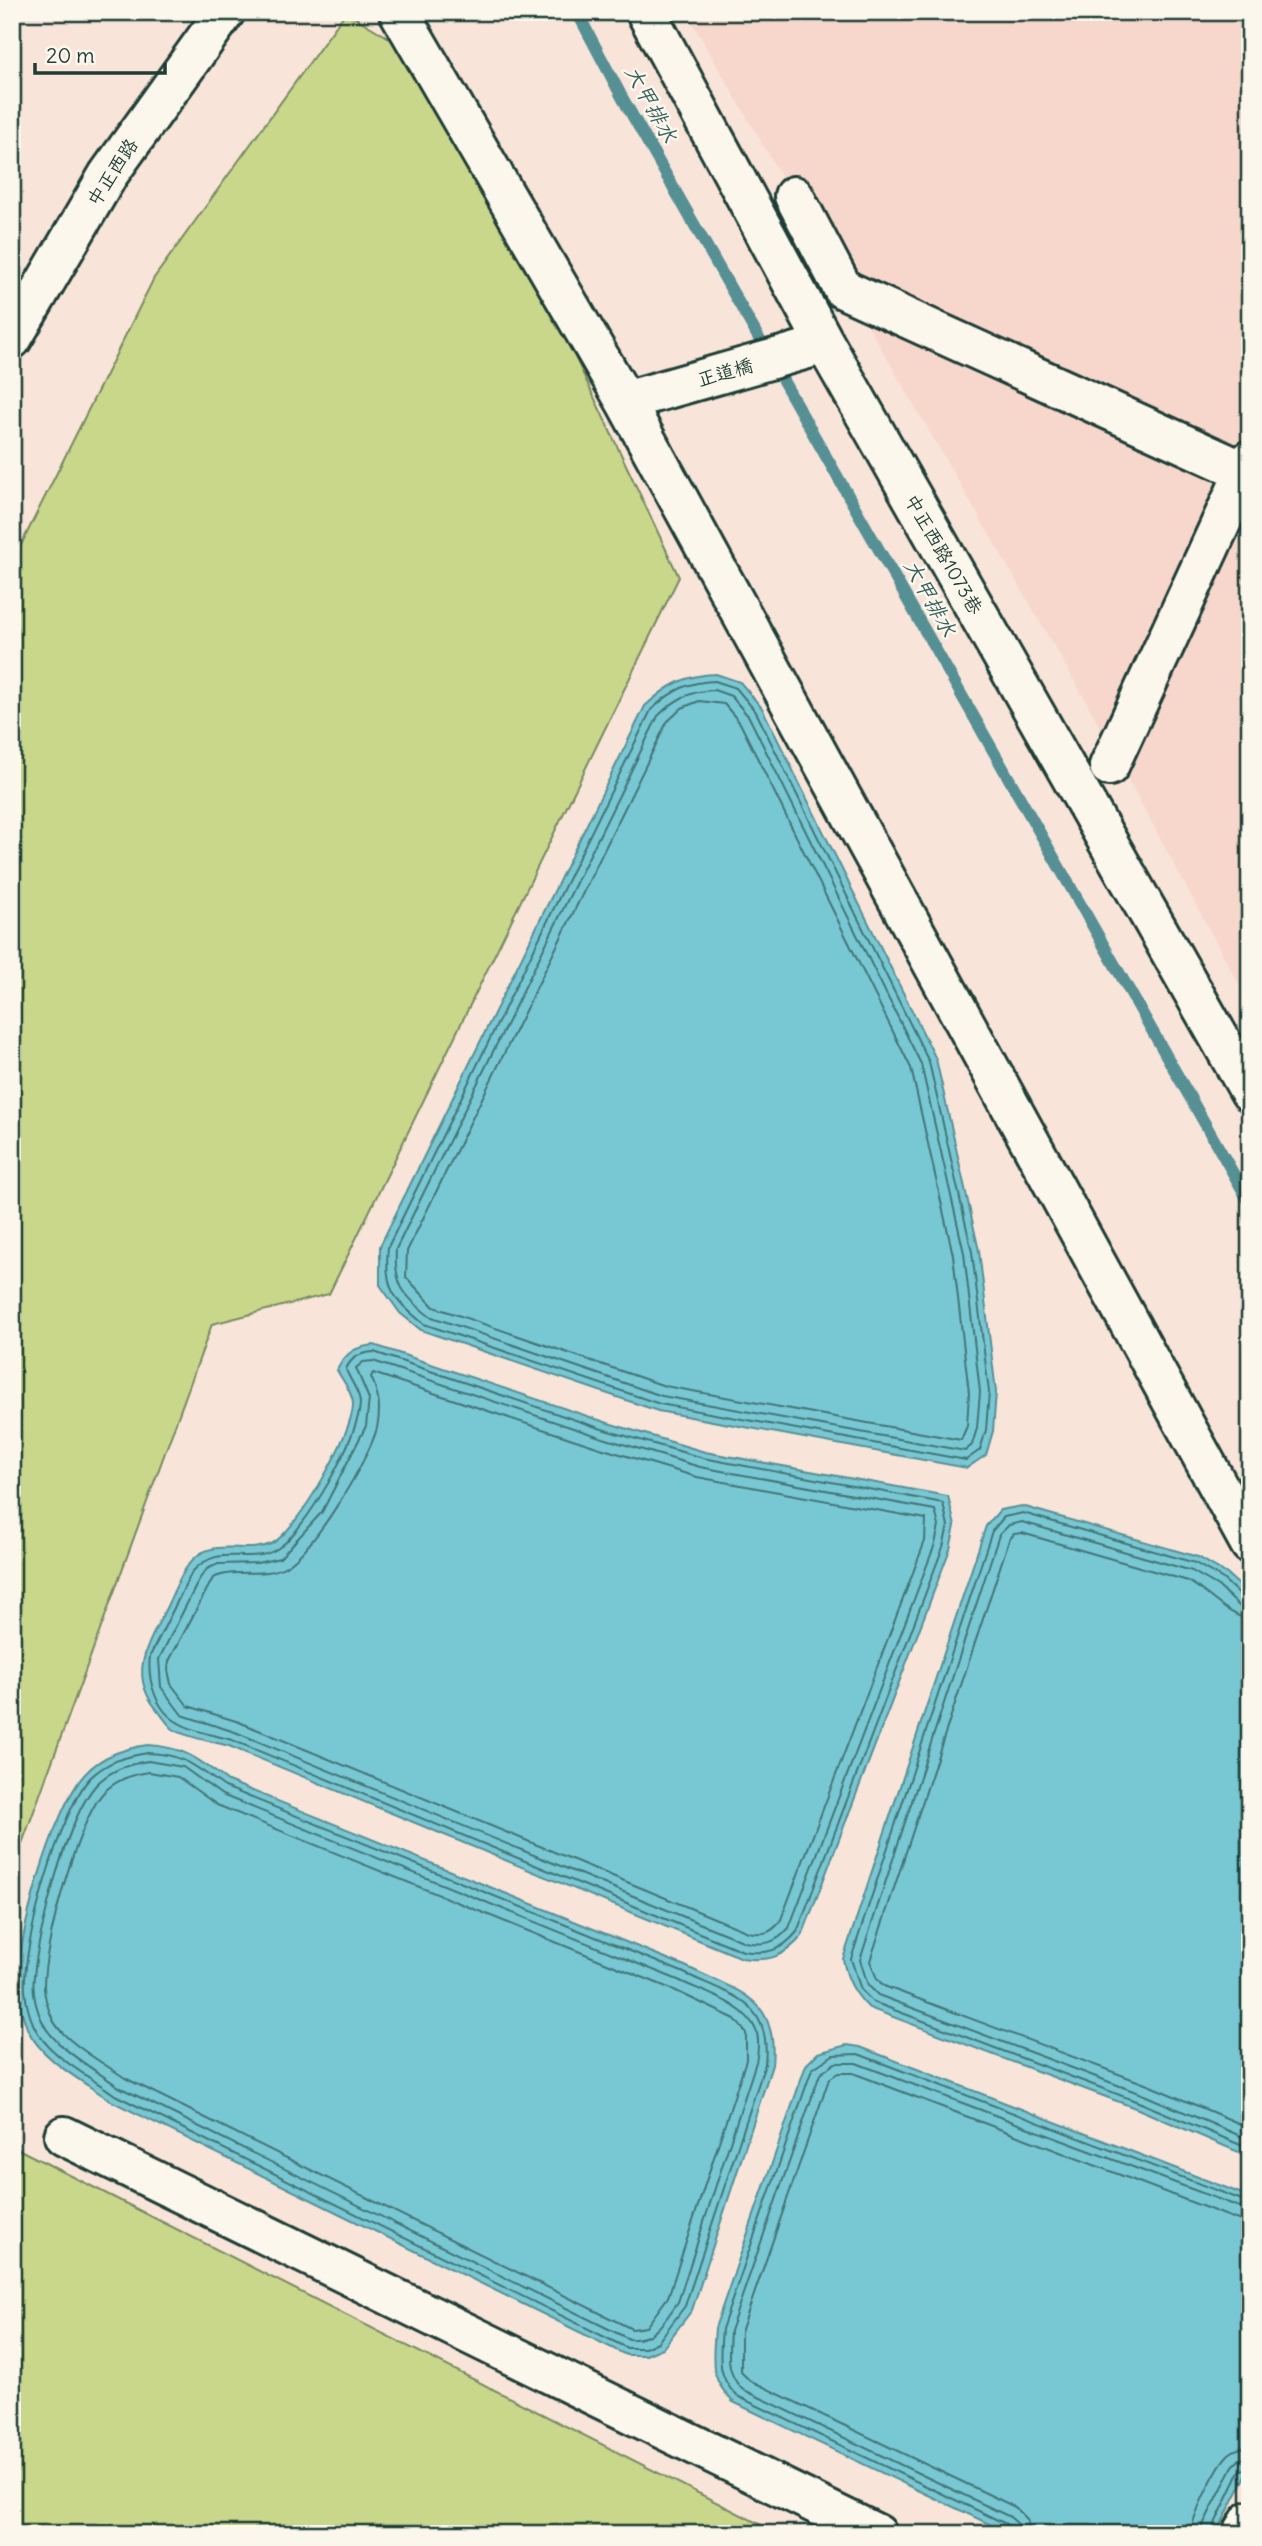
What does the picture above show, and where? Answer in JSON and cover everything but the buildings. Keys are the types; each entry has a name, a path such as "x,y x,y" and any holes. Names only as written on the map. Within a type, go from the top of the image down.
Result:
{"street":[{"name":"中正西路","path":"12,339 108,175 225,12"},
{"path":"399,12 625,401 1250,1544"},
{"name":"中正西路1073巷","path":"646,12 825,344 1250,1092"},
{"path":"794,196 843,289 1248,468 1110,766"},
{"name":"正道橋","path":"625,401 825,344"},
{"path":"64,2136 877,2534"},
{"path":"1242,2534 1250,2521"}],"shaded area":[{"path":"686,12 1250,12 1250,1005 1083,696"}],"green space":[{"path":"346,12 409,50 550,304 679,577 329,1294 212,1324 12,1871 12,563 154,278"},
{"path":"12,2146 779,2534 12,2534"}],"water":[{"path":"716,674 740,682 762,708 936,1059 979,1251 996,1392 993,1431 986,1455 967,1468 658,1411 421,1330 400,1313 380,1285 380,1246 645,706 661,692 686,679"},
{"path":"374,1345 608,1423 705,1452 948,1496 955,1526 950,1549 802,1936 789,1949 768,1958 742,1958 229,1746 179,1732 169,1725 149,1699 142,1674 143,1661 152,1636 183,1573 198,1555 215,1548 253,1548 271,1544 295,1521 322,1480 351,1417 353,1400 337,1370 352,1352"},
{"path":"1022,1506 1198,1557 1227,1574 1250,1595 1250,2157 1138,2109 869,2008 855,1991 847,1973 843,1959 986,1526 1000,1510"},
{"path":"147,1745 181,1751 228,1781 685,1966 738,1991 762,2010 769,2024 772,2065 692,2310 663,2348 646,2355 626,2355 111,2101 52,2060 33,2040 19,2001 18,1970 38,1878 60,1816 73,1791 98,1762 113,1754"},
{"path":"847,2045 860,2047 1250,2197 1250,2468 1216,2534 1010,2534 733,2402 725,2393 714,2368 715,2328 806,2065 818,2053"}],"waterway":[{"name":"大甲排水","path":"577,12 623,99 1250,1203"}]}
